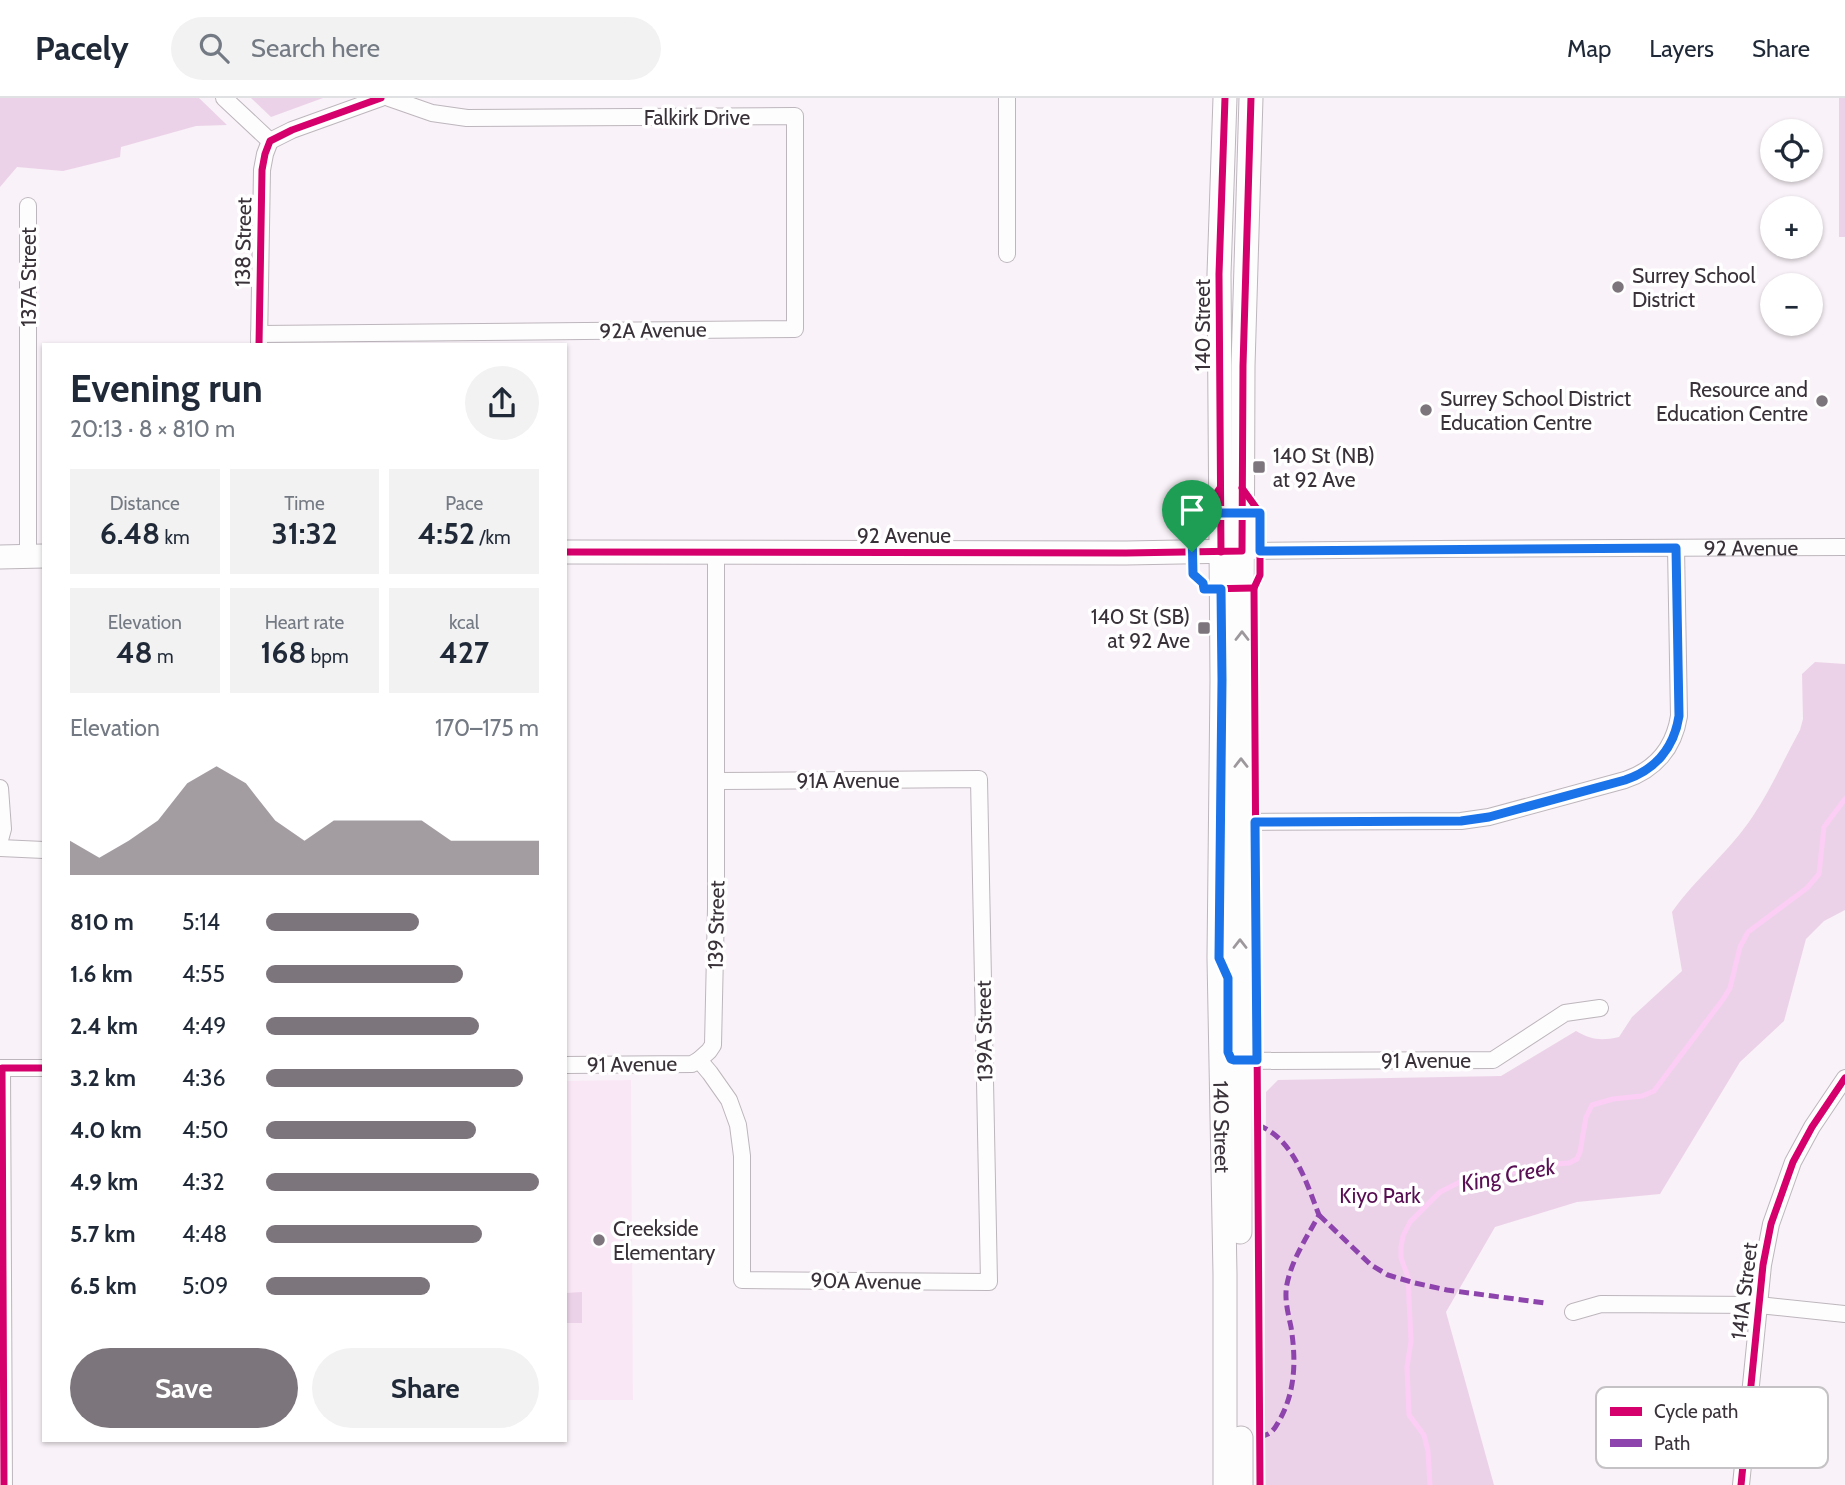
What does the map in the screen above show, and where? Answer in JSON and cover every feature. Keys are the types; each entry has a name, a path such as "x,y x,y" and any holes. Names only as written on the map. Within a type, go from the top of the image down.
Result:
{"main road":[{"name":"140 Street","path":"1225,98 1219,274 1241,822 1241,1485"},
{"name":"140 Street","path":"1225,1485 1225,1275 1219,958 1222,680 1243,366 1251,98"},
{"name":"92 Avenue","path":"567,552 1231,552"},
{"path":"0,557 36,557"},
{"path":"1219,958 1228,978 1228,1052 1231,1059 1239,1061"}],"street":[{"path":"224,98 270,141 292,130 381,98"},
{"name":"Falkirk Drive","path":"389,98 432,113 467,118 796,116 795,329"},
{"path":"1007,98 1007,254"},
{"name":"138 Street","path":"259,340 262,170 270,141"},
{"name":"137A Street","path":"28,206 36,557"},
{"name":"92A Avenue","path":"259,340 795,329"},
{"name":"92 Avenue","path":"1231,552 1845,547"},
{"path":"1241,822 1442,822 1477,819 1625,780 1646,770 1661,757 1674,735 1679,716 1676,548"},
{"name":"139 Street","path":"698,1060 713,1045 717,781 716,551"},
{"name":"91A Avenue","path":"717,781 979,779"},
{"name":"139A Street","path":"979,779 989,1282"},
{"path":"0,788 3,830 0,840"},
{"path":"0,848 42,850"},
{"name":"91 Avenue","path":"1239,1061 1493,1060 1565,1013 1600,1008"},
{"name":"90A Avenue","path":"698,1060 729,1100 738,1125 742,1156 742,1280 989,1282"},
{"name":"91 Avenue","path":"567,1065 692,1064 698,1060"},
{"path":"4,1485 1,1068 42,1068"},
{"name":"141A Street","path":"1751,1387 1763,1265 1771,1224 1793,1161 1845,1078"},
{"path":"1573,1312 1601,1304 1759,1305 1845,1314"}],"shaded area":[{"name":"Creekside Elementary","path":"631,1080 633,1400 567,1400 567,1081"}],"green space":[{"path":"0,98 199,98 227,125 196,126 121,147 120,157 63,171 17,167 0,187"},
{"path":"251,98 323,98 271,117"},
{"path":"1839,98 1845,98 1845,237 1839,237"},
{"name":"Kiyo Park","path":"1815,662 1845,664 1845,910 1824,921 1806,939 1784,1021 1740,1062 1660,1194 1577,1202 1495,1227 1446,1312 1494,1485 1264,1485 1266,1092 1278,1080 1501,1076 1576,1031 1597,1039 1619,1037 1632,1017 1682,971 1672,912 1744,829 1766,795 1800,730 1803,719 1802,674"},
{"path":"582,1292 582,1323 567,1323 567,1293"}],"waterway":[{"name":"King Creek","path":"1430,1485 1424,1435 1409,1415 1407,1367 1411,1341 1408,1277 1401,1258 1401,1247 1410,1222 1440,1192 1462,1181 1569,1163 1577,1159 1586,1117 1592,1105 1613,1099 1642,1096 1654,1091 1730,988 1740,947 1748,932 1807,888 1819,874 1824,827 1845,799"}],"marked path":[{"path":"1258,1125 1281,1140 1290,1151 1319,1215 1296,1257 1286,1289 1293,1339 1292,1387 1285,1410 1273,1430 1269,1434 1259,1436"},
{"path":"1319,1215 1371,1265 1388,1275 1447,1290 1545,1303"}],"cycle path":[{"path":"259,343 262,170 270,141 292,130 381,98"},
{"path":"1221,552 1219,274 1225,98"},
{"path":"567,552 1242,551 1243,366 1251,98"},
{"path":"1220,488 1192,529 1193,574 1203,583 1204,589 1254,588"},
{"path":"1242,488 1260,513 1260,575 1254,588 1260,1485"},
{"path":"4,1485 2,1068 42,1068"},
{"path":"1751,1387 1763,1265 1771,1224 1793,1162 1812,1127 1845,1078"},
{"path":"1741,1485 1743,1468"}],"place":[{"name":"Surrey School District","path":"1618,287"},
{"name":"Resource and Education Centre","path":"1822,401"},
{"name":"Surrey School District Education Centre","path":"1426,410"},
{"name":"140 St (NB) at 92 Ave","path":"1259,467"},
{"name":"140 St (SB) at 92 Ave","path":"1204,628"},
{"name":"Creekside Elementary","path":"599,1240"}],"route":[{"path":"1202,513 1260,513 1260,551 1676,548 1679,710 1674,735 1657,762 1636,776 1489,817 1442,822 1255,822 1257,1060 1231,1059 1228,1052 1228,978 1219,958 1221,589 1204,589 1203,583 1193,574 1192,552 1192,529 1198,524 1202,513"}]}
